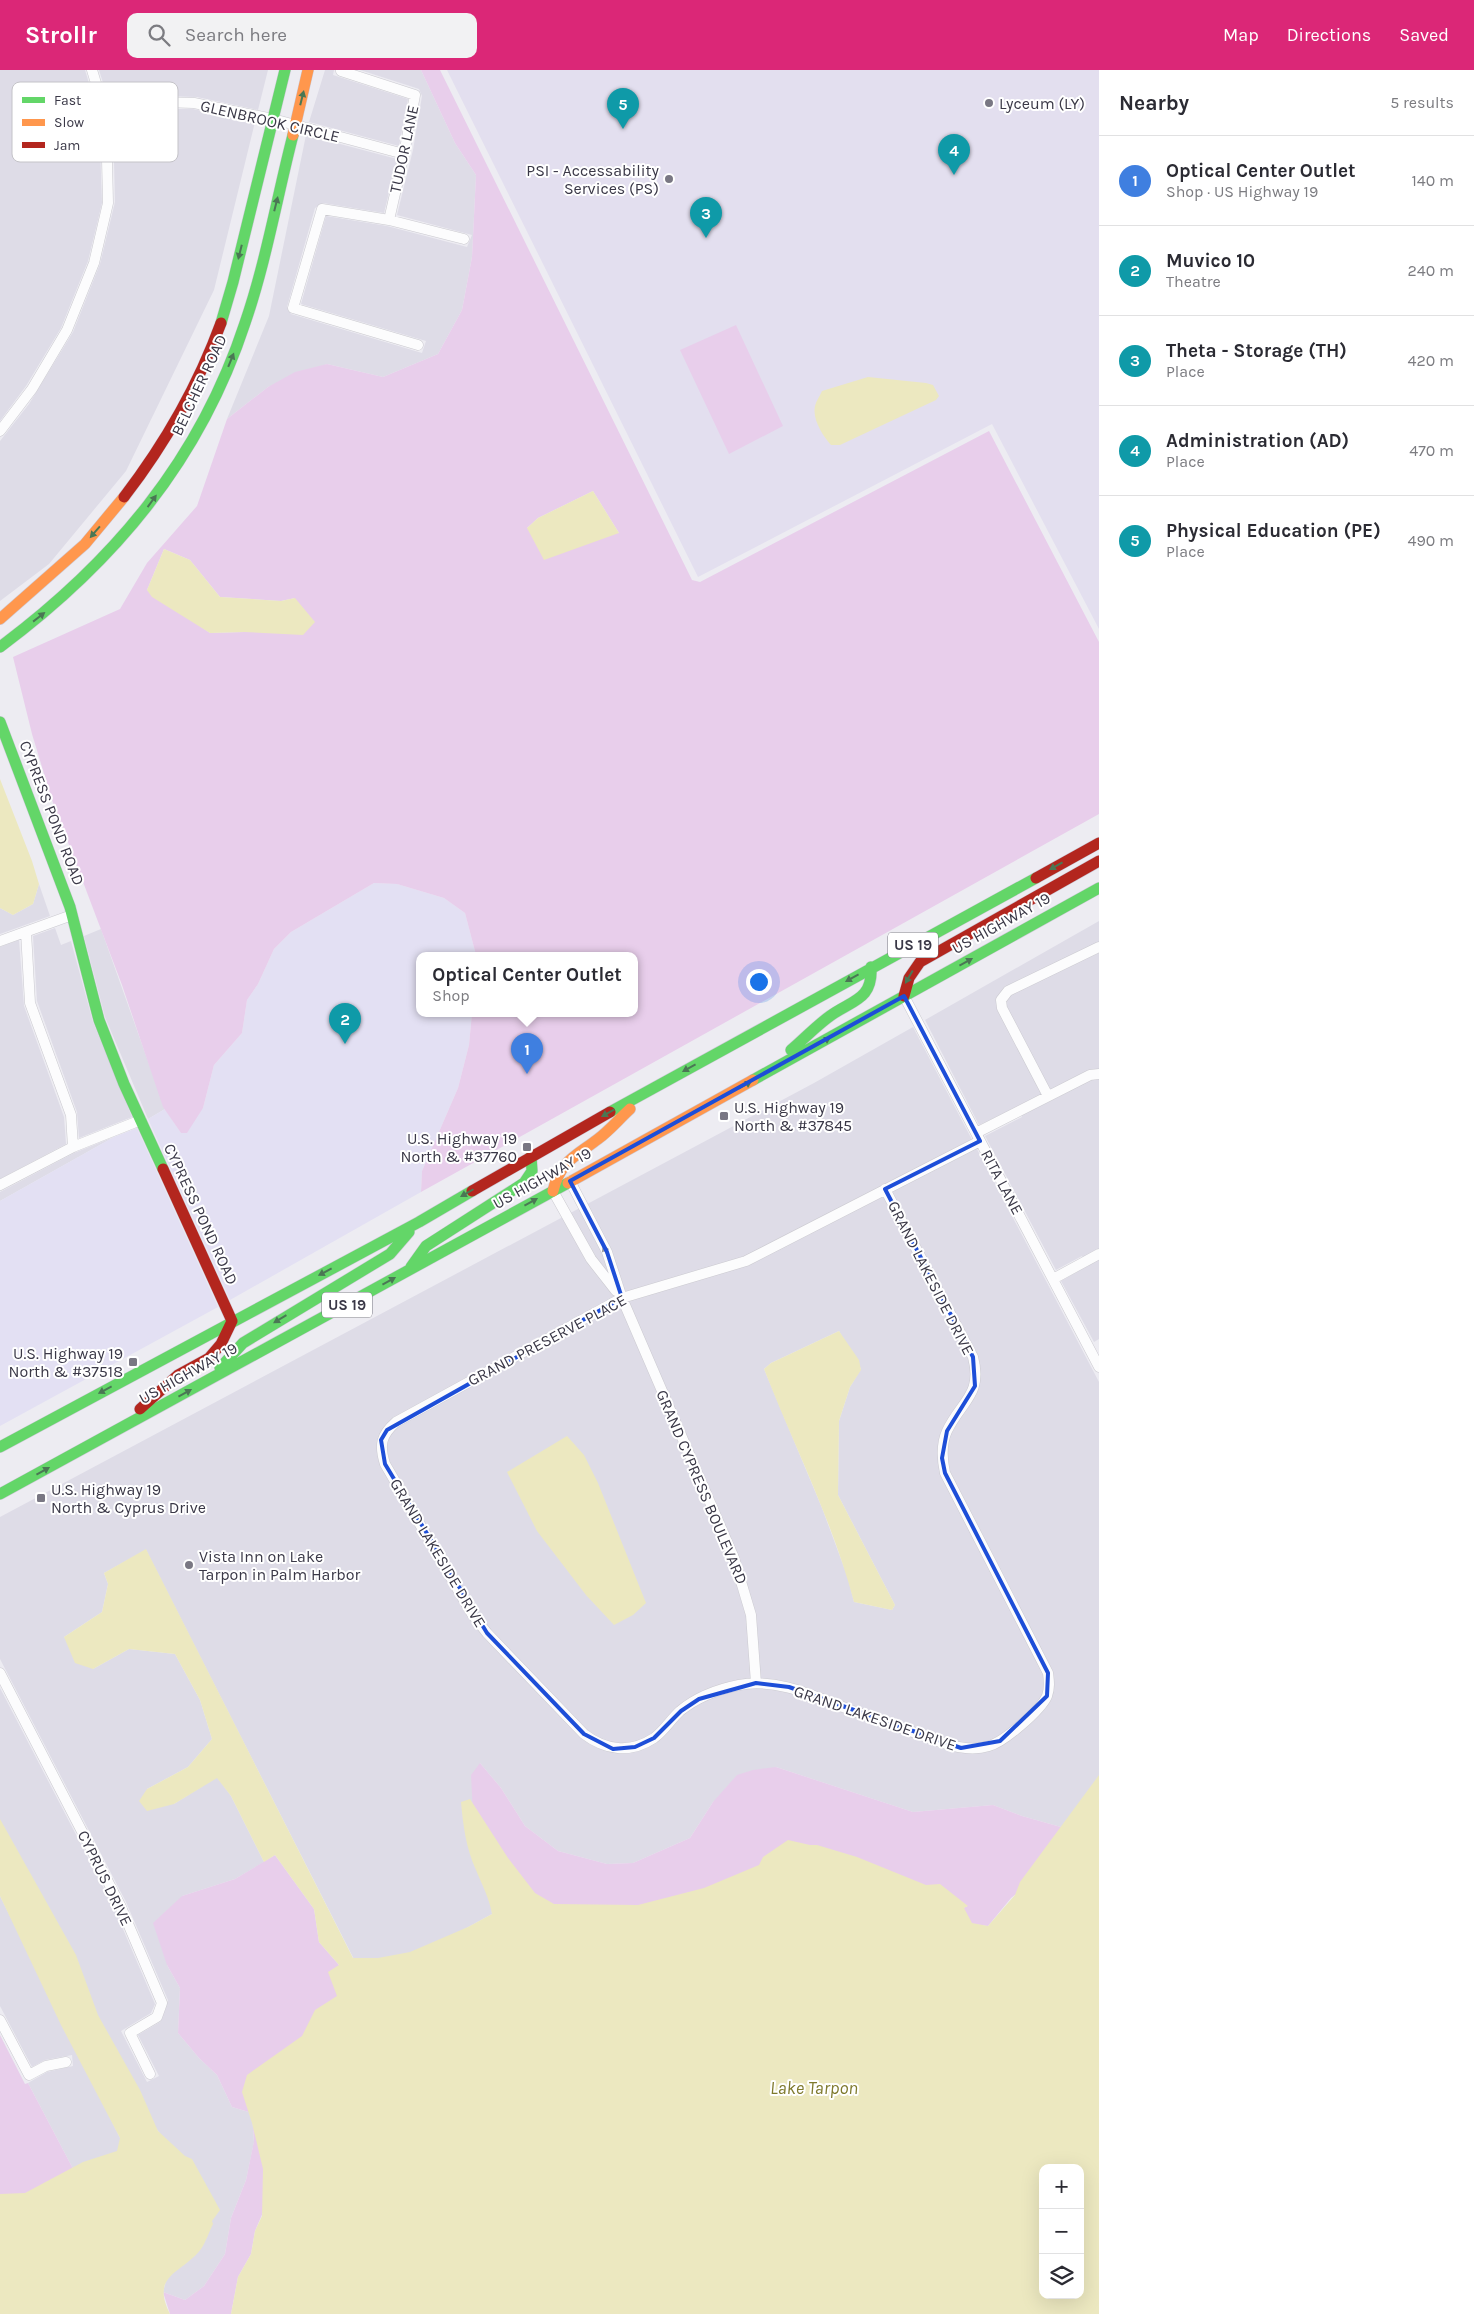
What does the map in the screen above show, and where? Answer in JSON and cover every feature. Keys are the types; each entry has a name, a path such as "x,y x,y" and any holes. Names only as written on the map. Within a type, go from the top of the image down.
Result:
{"main road":[{"name":"BELCHER ROAD","path":"0,619 67,561 104,522 147,467 187,400 220,326 233,282 285,70"},
{"name":"BELCHER ROAD","path":"0,646 45,613 113,550 152,503 198,431 222,384 241,336 258,280 308,70"},
{"name":"CYPRESS POND ROAD","path":"0,722 72,915 99,1020 141,1120 232,1321"},
{"name":"US HIGHWAY 19","path":"0,1447 419,1222 531,1156 651,1089 1099,843"},
{"path":"904,996 904,985 911,971 920,962 1099,861"},
{"name":"US HIGHWAY 19","path":"0,1494 409,1271 1099,888"},
{"path":"766,1073 830,1016 862,998 872,980 871,967"},
{"path":"553,1191 559,1169 570,1158 598,1139 651,1089"},
{"path":"409,1271 426,1246 524,1183 532,1170 531,1156"},
{"path":"210,1379 243,1343 390,1254 419,1222"},
{"path":"115,1431 178,1375 209,1358 221,1344 232,1321"},
{"path":"0,1459 29,1432"}],"street":[{"path":"92,70 96,82"},
{"name":"TUDOR LANE","path":"341,71 415,95 389,220"},
{"name":"GLENBROOK CIRCLE","path":"178,102 194,103 273,119 404,154"},
{"path":"0,431 32,389 68,330 94,263 108,203 107,162"},
{"path":"418,345 293,308 322,209 389,220 464,239"},
{"path":"0,941 72,915"},
{"path":"26,932 30,1003 71,1115 73,1147"},
{"path":"1048,1096 1002,1008 1001,1000 1008,991 1099,947"},
{"name":"RITA LANE","path":"904,996 1052,1279 1095,1348 1099,1367"},
{"name":"GRAND PRESERVE PLACE","path":"381,1453 381,1440 387,1430 396,1422 622,1298 746,1261 884,1189 1048,1096 1090,1075 1099,1074"},
{"path":"0,1186 73,1147 141,1120"},
{"name":"GRAND CYPRESS BOULEVARD","path":"570,1181 607,1252 622,1298 734,1558 751,1615 756,1683"},
{"name":"GRAND LAKESIDE DRIVE","path":"381,1453 385,1464 472,1614 487,1633 584,1734 597,1744 613,1750 635,1747 654,1738 680,1711 699,1699 740,1685 756,1683 789,1687 961,1748 989,1746 1009,1736 1042,1703 1048,1690 1048,1673 945,1473 942,1458 947,1431 972,1395 975,1386 976,1367 973,1357 884,1189"},
{"name":"GRAND CYPRESS BOULEVARD","path":"553,1191 592,1259 622,1298"},
{"path":"1052,1279 1099,1254"},
{"name":"CYPRUS DRIVE","path":"0,1673 120,1905 162,2003 157,2017 130,2033 136,2050 150,2074"},
{"path":"0,2020 29,2075 46,2066 66,2062"}],"highlighted area":[{"path":"904,996 980,1141 885,1189 973,1357 975,1386 947,1431 942,1458 945,1473 1048,1673 1047,1696 1000,1741 961,1748 789,1687 756,1683 699,1699 681,1711 654,1738 635,1747 613,1749 584,1734 487,1633 385,1464 381,1440 387,1430 622,1298 607,1252 570,1181"}],"shaded area":[{"path":"0,70 85,70 89,82 12,82 12,162 101,162 102,203 88,261 61,328 26,386 0,421"},
{"path":"99,70 268,70 258,110 197,97 178,96 178,82 103,82"},
{"path":"325,70 334,70 333,75 408,99 399,146 309,122"},
{"path":"360,70 421,70 455,143 476,175 472,257 462,310 438,354 383,377 327,364 268,387 227,419 269,316 306,135 397,159 384,213 323,203 315,208 287,307 291,314 422,353 426,341 301,304 326,216 387,226 467,247 472,235 397,215 413,150 422,96 419,89"},
{"path":"421,70 440,70 692,580 700,582 989,431 1099,642 1099,814 421,1192 422,1171 458,1088 469,1045 472,1017 638,1017 638,952 475,952 465,913 444,898 397,884 374,883 291,932 274,949 258,984 247,1000 242,1033 214,1065 203,1108 187,1133 181,1133 163,1107 122,985 52,800 32,734 13,657 120,609 147,563 197,506 227,419 268,387 295,372 327,364 383,377 438,354 462,310 472,257 476,175 455,143","holes":["593,491 619,533 527,528 538,518","164,549 190,560 220,597 281,601 295,598 244,632 210,633 147,590"]},
{"path":"447,70 1099,70 1099,629 992,424 698,577"},
{"path":"178,109 193,109 255,122 214,290 126,471 49,564 0,601 0,441 29,404 73,332 100,264 115,202 114,162 178,162"},
{"path":"736,325 783,426 729,454 680,350"},
{"path":"374,883 397,884 444,898 465,913 475,952 416,952 416,1017 472,1017 469,1045 458,1088 422,1171 421,1192 230,1300 148,1119 165,1109 181,1133 203,1108 214,1065 242,1033 247,1000 258,984 274,949 291,932"},
{"path":"39,884 50,916 0,934 0,908 13,915 33,904"},
{"path":"1099,921 1099,1339 1094,1342 1061,1281 1088,1266 1082,1256 1056,1270 985,1136 1022,1117 1017,1107 979,1125 925,1020"},
{"path":"55,928 61,945 71,941 93,1022 132,1117 79,1138 77,1112 37,1001 33,936"},
{"path":"101,929 165,1109 148,1119 105,1017 84,936"},
{"path":"19,940 24,1006 64,1117 66,1144 0,1179 0,947"},
{"path":"913,1027 1099,1382 1099,1783 1068,1829 1022,1816 993,1805 913,1812 776,1767 713,1802 690,1838 633,1863 607,1864 558,1851 525,1826 501,1788 480,1763 492,1914 430,1948 363,1977 146,1550 104,1573 108,1584 102,1612 64,1637 93,1669 129,1649 175,1654 200,1700 212,1739 188,1767 147,1789 174,1804 217,1777 231,1796 264,1862 235,1879 182,1896 167,1965 180,1988 178,2033 199,2058 217,2075 232,2107 252,2113 254,2142 246,2180 231,2218 225,2254 204,2286 185,2300 163,2292 166,2281 174,2271 200,2249 171,2150 139,2103 0,1821 0,1688 114,1908 155,2004 151,2013 121,2031 147,2082 159,2076 138,2035 160,2022 168,2000 126,1902 0,1659 0,1517 814,1083","holes":["839,1331 861,1369 850,1387 839,1421 838,1495 895,1605 892,1610 854,1602 848,1578 822,1508 764,1369 771,1363"]},
{"path":"137,1128 218,1307 0,1426 0,1201 114,1137"},
{"path":"114,1137 0,1201 0,1192 74,1153"},
{"path":"480,1763 501,1788 525,1826 558,1851 607,1864 633,1863 690,1838 713,1802 737,1775 753,1770 776,1767 913,1812 993,1805 1022,1816 1068,1829 1034,1880 1011,1898 988,1926 952,1922 950,1915 967,1906 755,1889 545,1931 473,1814 471,1775"},
{"path":"275,1855 314,1909 319,1942 359,1988 255,2231 251,2254 238,2277 231,2314 170,2314 163,2292 185,2300 204,2286 225,2254 231,2218 246,2180 254,2141 252,2113 232,2107 217,2075 199,2058 178,2033 180,1988 167,1965 153,1923 182,1896 235,1879"},
{"path":"0,1896 126,2150 81,2184 28,2083 47,2072 73,2066 72,2055 45,2060 32,2067 0,2006"},
{"path":"0,2035 25,2084 28,2083 81,2184 0,2206"}],"water":[{"path":"868,377 926,383 933,385 939,396 936,400 840,445 831,445 817,422 814,411 822,391"},
{"path":"593,491 619,533 544,560 527,528 538,518"},
{"path":"164,549 190,560 220,597 281,601 295,598 315,622 303,635 244,632 210,633 152,597 147,590"},
{"path":"0,779 39,884 33,904 13,915 0,908"},
{"path":"839,1331 859,1360 861,1370 850,1387 839,1421 838,1495 895,1605 892,1610 854,1602 824,1513 764,1369 771,1363"},
{"path":"567,1436 584,1455 598,1483 646,1603 633,1615 614,1625 586,1595 537,1531 507,1472"},
{"name":"Lake Tarpon","path":"146,1549 353,1958 378,1958 410,1952 468,1927 492,1914 470,1853 466,1836 461,1802 470,1799 508,1858 535,1893 554,1904 638,1905 704,1888 759,1865 763,1857 788,1840 817,1845 857,1857 926,1885 940,1884 968,1906 964,1908 972,1923 988,1926 1015,1895 1020,1882 1099,1775 1099,2314 231,2314 238,2277 251,2254 255,2231 262,2216 263,2169 242,2092 247,2075 302,2036 315,2010 337,1996 328,1972 339,1965 319,1942 314,1909 275,1855 264,1862 231,1796 217,1778 174,1804 147,1811 139,1801 147,1789 188,1767 212,1739 200,1700 175,1654 129,1649 93,1669 75,1663 64,1637 102,1612 108,1584 104,1573"},
{"path":"0,1819 76,1955 98,2015 140,2090 158,2131 185,2156 192,2159 220,2210 212,2221 213,2224 201,2249 166,2282 164,2290 165,2301 170,2314 0,2314 0,2194 25,2193 83,2162 117,2151 120,2138 61,2025 0,1896"}],"traffic: fast":[{"path":"221,323 233,282 285,70"},
{"path":"0,647 80,580 116,543 178,463 204,419 226,373 245,323 265,253 293,135"},
{"path":"0,722 70,907 99,1020 124,1084 163,1169"},
{"path":"610,1112 1036,878"},
{"path":"753,1080 1099,888"},
{"path":"791,1050 825,1020 865,993 871,978 871,967"},
{"path":"411,1267 426,1246 524,1183 532,1171 531,1156"},
{"path":"0,1494 568,1183"},
{"path":"0,1447 419,1222 472,1191"},
{"path":"220,1368 243,1343 390,1254 409,1232"}],"traffic: slow":[{"path":"293,135 308,70"},
{"path":"0,619 85,544 124,497"},
{"path":"568,1183 753,1080"},
{"path":"553,1191 560,1173 570,1160 602,1136 630,1109"}],"traffic: jam":[{"path":"124,497 153,457 179,414 202,369 221,323"},
{"path":"1036,878 1099,843"},
{"path":"904,996 909,978 920,962 1099,861"},
{"path":"472,1191 610,1112"},
{"path":"163,1169 232,1321"},
{"path":"140,1409 178,1375 209,1358 221,1344 232,1321"}],"place":[{"name":"Lyceum (LY)","path":"989,103"},
{"name":"Physical Education (PE)","path":"623,129"},
{"name":"Administration (AD)","path":"954,175"},
{"name":"PSI - Accessability Services (PS)","path":"669,179"},
{"name":"Theta - Storage (TH)","path":"706,238"},
{"name":"Muvico 10","path":"345,1044"},
{"name":"Optical Center Outlet","path":"527,1074"},
{"name":"U.S. Highway 19 North & #37845","path":"724,1116"},
{"name":"U.S. Highway 19 North & #37760","path":"527,1147"},
{"name":"U.S. Highway 19 North & #37518","path":"133,1362"},
{"name":"U.S. Highway 19 North & Cyprus Drive","path":"41,1498"},
{"name":"Vista Inn on Lake Tarpon in Palm Harbor","path":"189,1565"}]}
